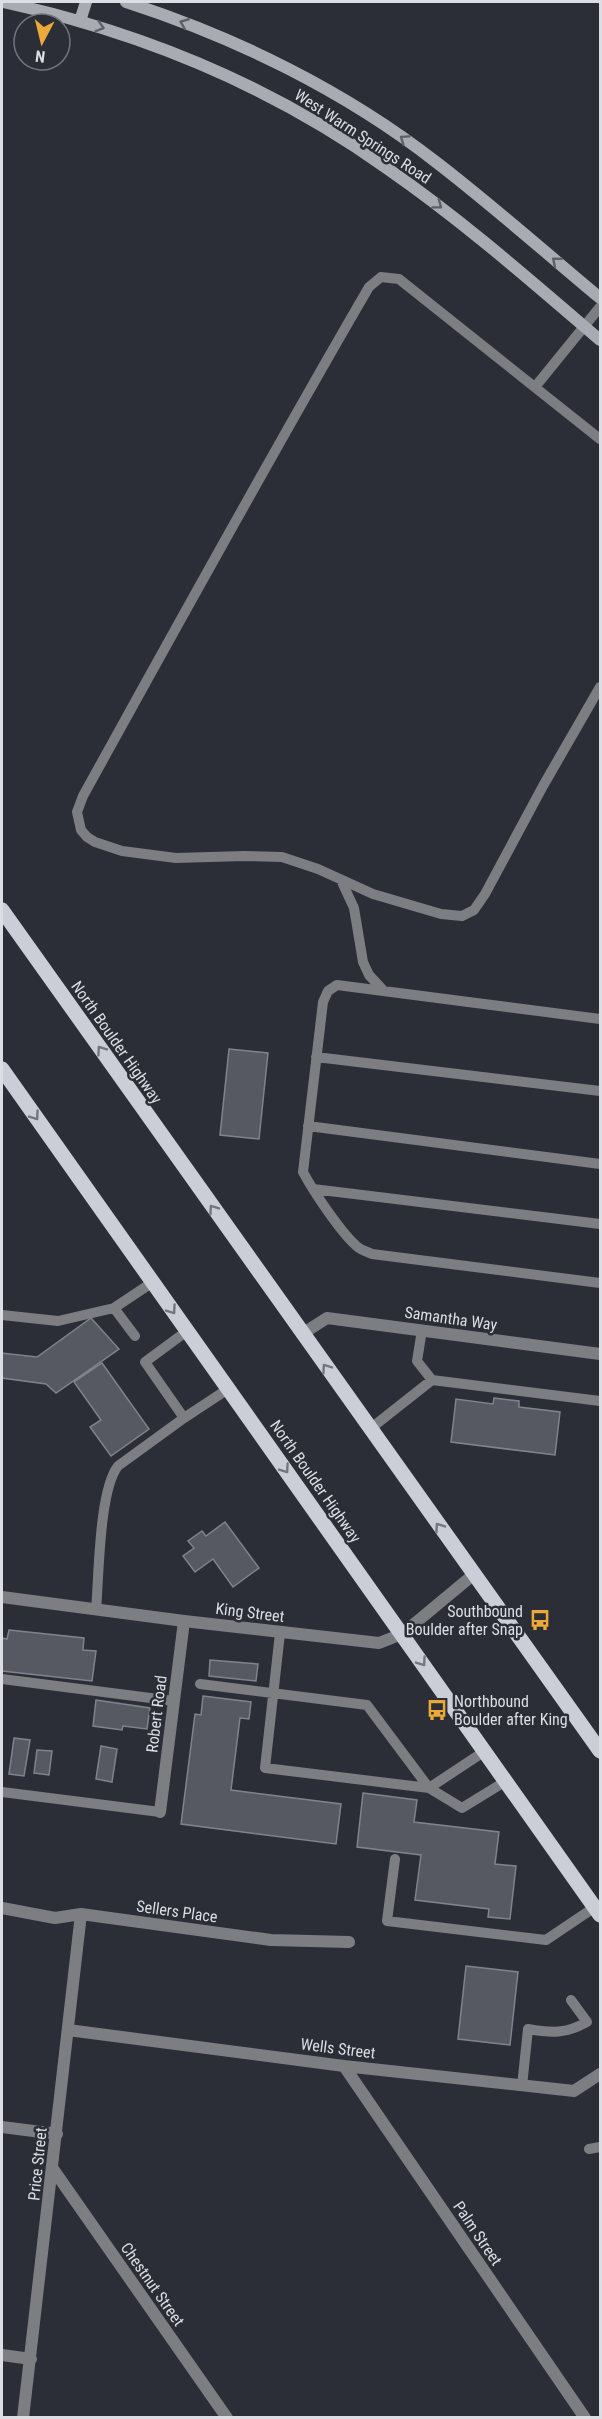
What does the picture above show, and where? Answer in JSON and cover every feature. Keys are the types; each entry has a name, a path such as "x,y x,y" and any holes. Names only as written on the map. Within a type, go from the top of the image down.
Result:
{"main road":[{"name":"West Warm Springs Road","path":"3,2 80,21 130,37 210,68 247,85 333,132 441,207 600,340"},
{"path":"80,21 86,2"},
{"name":"West Warm Springs Road","path":"126,2 183,22 257,54 332,93 384,125 435,161 600,298"},
{"name":"North Boulder Highway","path":"2,910 600,1751"},
{"name":"North Boulder Highway","path":"2,1069 598,1911"}],"street":[{"name":"Samantha Way","path":"302,1334 327,1318 600,1354"},
{"name":"King Street","path":"2,1597 280,1633 379,1643 402,1634 473,1575"},
{"name":"Robert Road","path":"160,1812 184,1621"},
{"name":"Sellers Place","path":"2,1908 55,1918 81,1914 271,1940 349,1942"},
{"name":"Price Street","path":"23,2418 81,1914"},
{"name":"Wells Street","path":"68,2030 344,2066 574,2091 600,2074"},
{"name":"Palm Street","path":"344,2066 585,2418"},
{"path":"2,2127 57,2134"},
{"name":"Chestnut Street","path":"53,2169 227,2418"},
{"path":"2,2355 31,2359"}],"lane":[{"path":"600,439 399,279 381,277 375,281 369,287 310,388 83,796 77,812 78,822 87,837 122,851 176,858 193,856 282,857 341,879 373,894 441,914 462,916 474,910 485,894 600,687"},
{"path":"535,387 600,307"},
{"path":"341,879 354,908 363,962 369,975 382,989"},
{"path":"600,1019 382,989 337,985 328,991 323,1002 303,1172 351,1240 360,1249 372,1254 600,1283"},
{"path":"316,1057 600,1091"},
{"path":"308,1126 600,1164"},
{"path":"313,1189 600,1224"},
{"path":"2,1315 58,1321 114,1308 153,1282"},
{"path":"114,1308 135,1336"},
{"path":"422,1330 417,1362 432,1380 600,1401"},
{"path":"184,1418 145,1362 187,1331"},
{"path":"370,1429 432,1380"},
{"path":"96,1610 106,1493 112,1474 118,1466 228,1389"},
{"path":"280,1633 265,1768 429,1788 484,1751"},
{"path":"2,1679 174,1701"},
{"path":"200,1684 366,1705 429,1788 462,1808 506,1781"},
{"path":"2,1792 160,1812"},
{"path":"395,1859 387,1921 546,1940 598,1911"},
{"path":"522,2086 528,2029 556,2034 587,2022 571,2000"},
{"path":"589,2149 600,2147"}],"building":[{"path":"229,1049 268,1053 259,1139 220,1135"},
{"path":"91,1318 119,1349 56,1393 46,1384 2,1378 2,1353 37,1357"},
{"path":"102,1363 149,1429 111,1456 90,1427 101,1420 74,1382"},
{"path":"494,1398 519,1401 519,1407 560,1412 555,1455 451,1442 456,1399 493,1404"},
{"path":"225,1522 259,1568 233,1587 213,1559 195,1572 183,1556 194,1548 188,1541 202,1531 206,1536"},
{"path":"9,1630 84,1638 83,1650 96,1651 92,1681 2,1671 2,1638 7,1639"},
{"path":"210,1660 258,1664 256,1681 209,1676"},
{"path":"203,1696 251,1702 249,1719 240,1718 231,1790 341,1804 336,1844 181,1824 195,1714 201,1715"},
{"path":"96,1700 150,1708 147,1729 123,1726 122,1730 93,1726"},
{"path":"14,1738 30,1740 24,1776 9,1774"},
{"path":"101,1746 117,1749 112,1782 96,1779"},
{"path":"37,1750 52,1751 49,1775 34,1773"},
{"path":"363,1793 417,1800 414,1822 499,1832 495,1864 516,1866 510,1919 488,1917 489,1909 415,1900 421,1855 357,1847"},
{"path":"466,1966 518,1972 510,2045 458,2039"}],"place":[{"name":"Southbound Boulder after Snap","path":"540,1620"},
{"name":"Northbound Boulder after King","path":"437,1710"}]}
